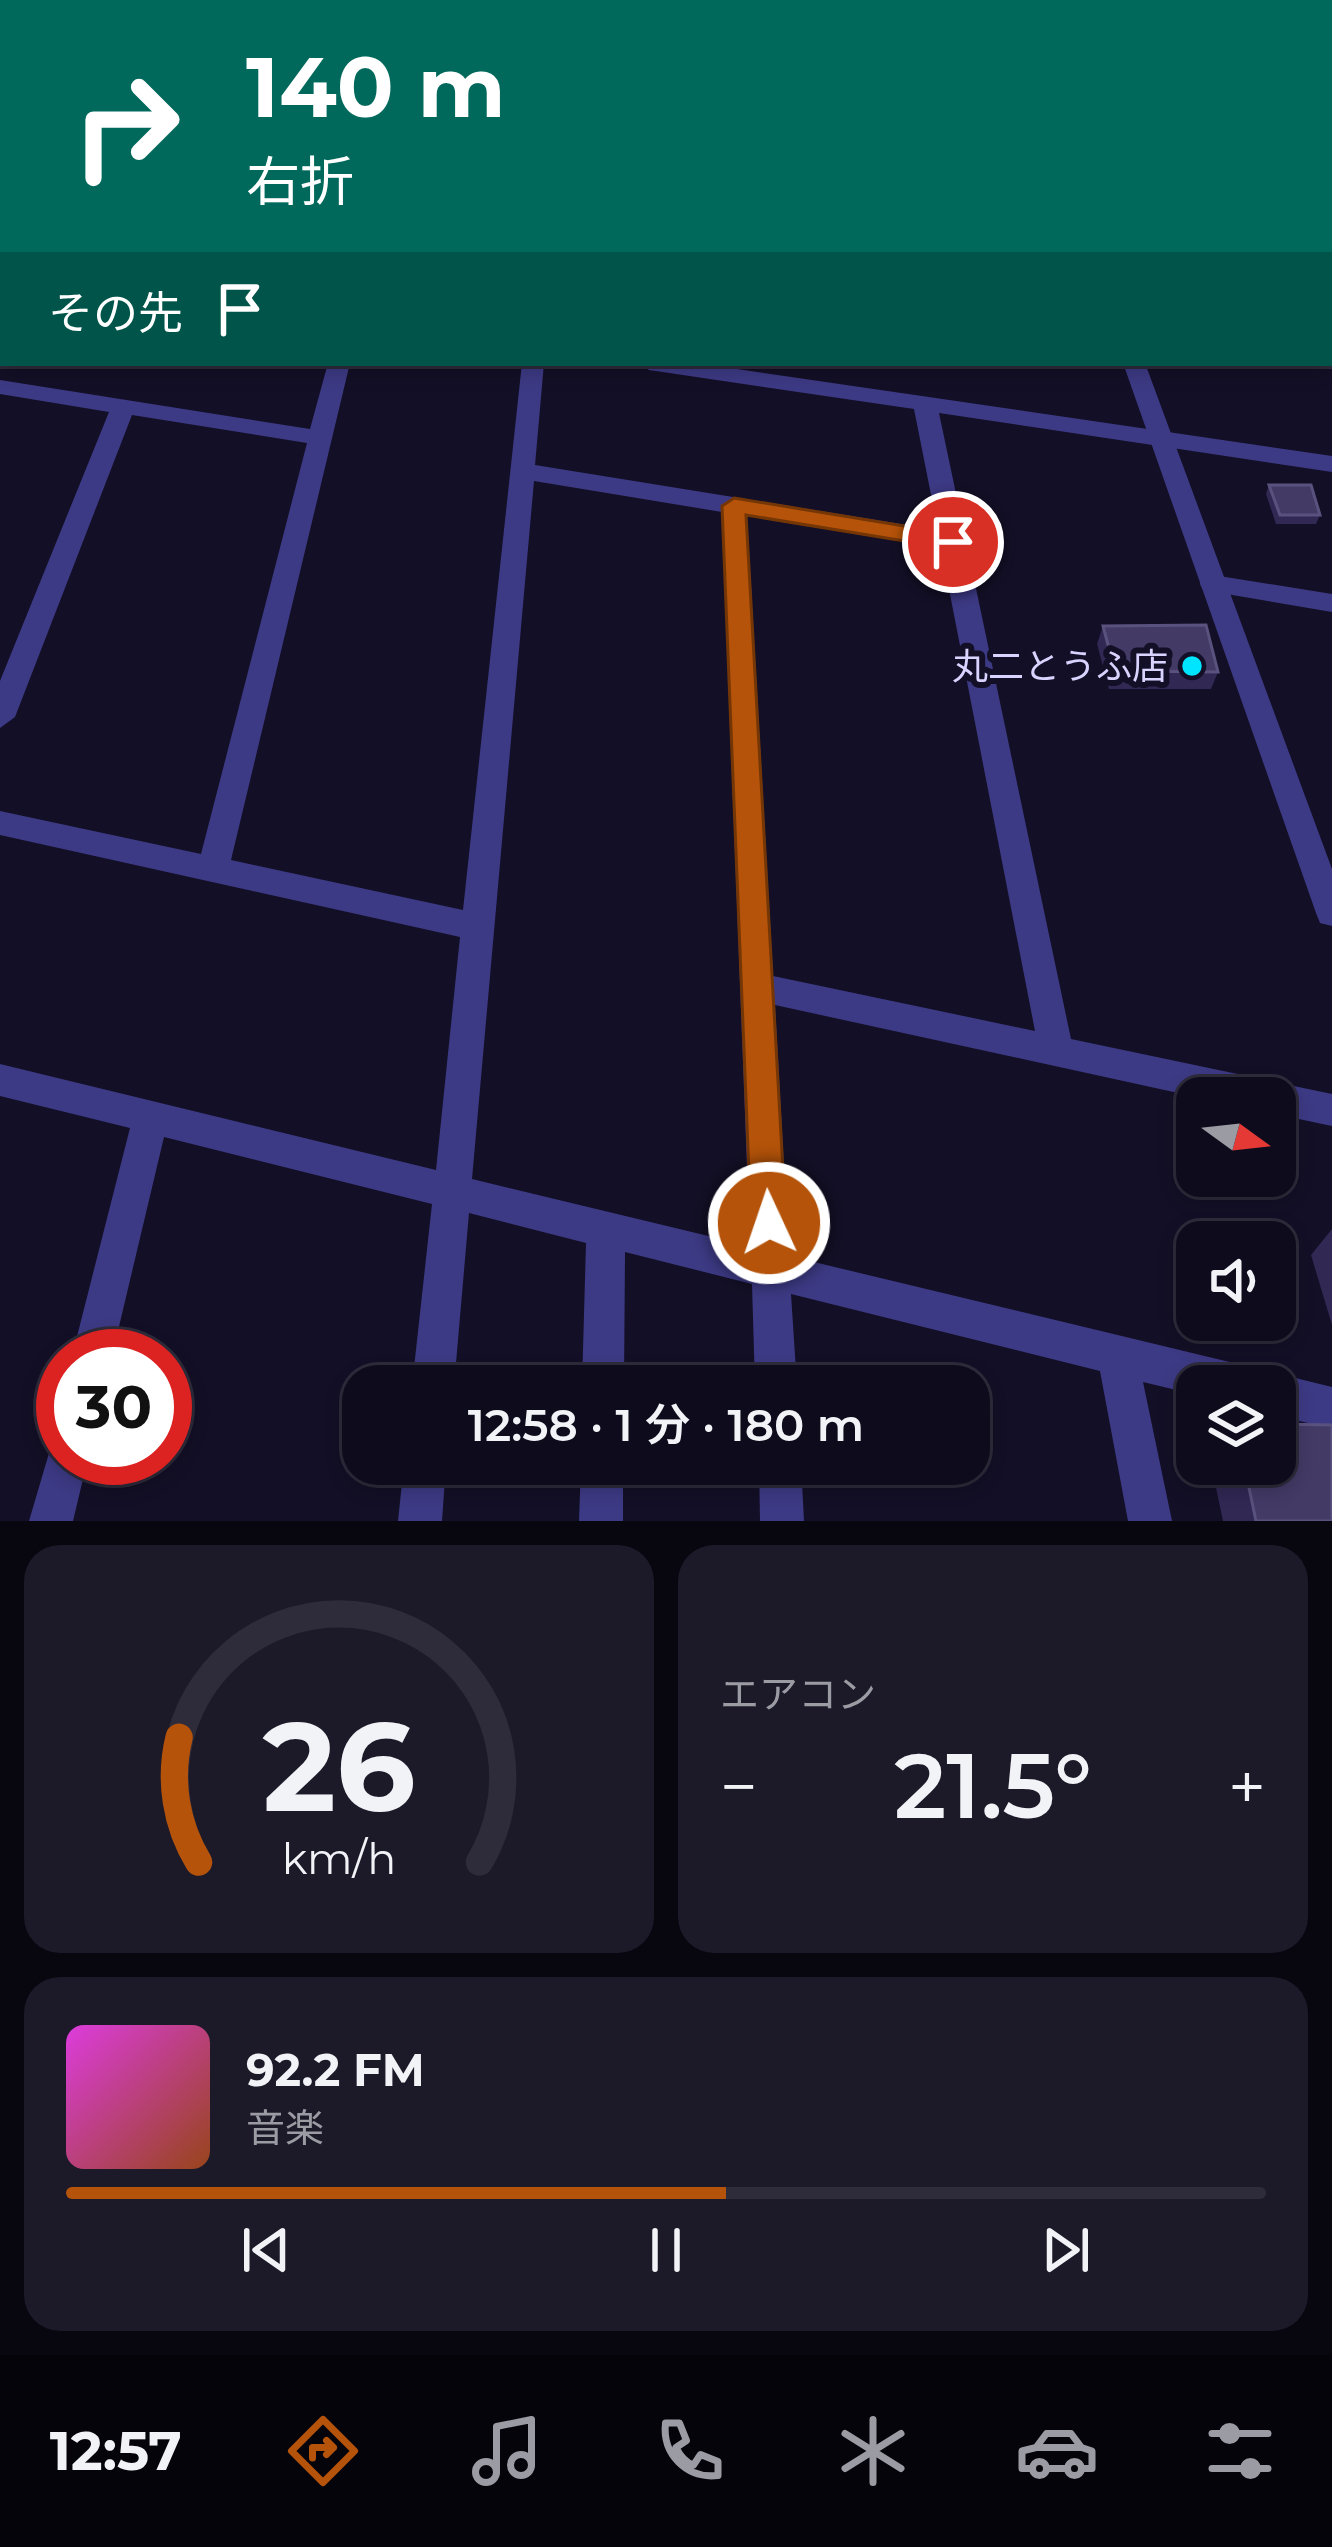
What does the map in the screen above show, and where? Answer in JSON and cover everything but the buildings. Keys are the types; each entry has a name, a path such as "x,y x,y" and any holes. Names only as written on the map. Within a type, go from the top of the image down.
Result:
{"street":[{"path":"213,868 338,366"},
{"path":"435,1365 533,366"},
{"path":"688,366 1332,464"},
{"path":"1135,366 1332,913"},
{"path":"0,387 320,437"},
{"path":"925,404 1056,1051"},
{"path":"0,716 123,407"},
{"path":"522,471 953,542"},
{"path":"734,506 775,1365"},
{"path":"1214,584 1332,603"},
{"path":"0,824 478,927"},
{"path":"757,987 1332,1109"},
{"path":"0,1080 1176,1370"},
{"path":"99,1329 152,1118"},
{"path":"604,1365 606,1229"},
{"path":"1118,1355 1150,1521"},
{"path":"1296,1399 1332,1408"},
{"path":"51,1521 60,1485"},
{"path":"420,1521 423,1485"},
{"path":"601,1521 602,1485"},
{"path":"781,1485 782,1521"}],"place":[{"name":"丸二とうふ店","path":"1192,666"}],"route":[{"path":"769,1223 734,506 953,542"}]}
